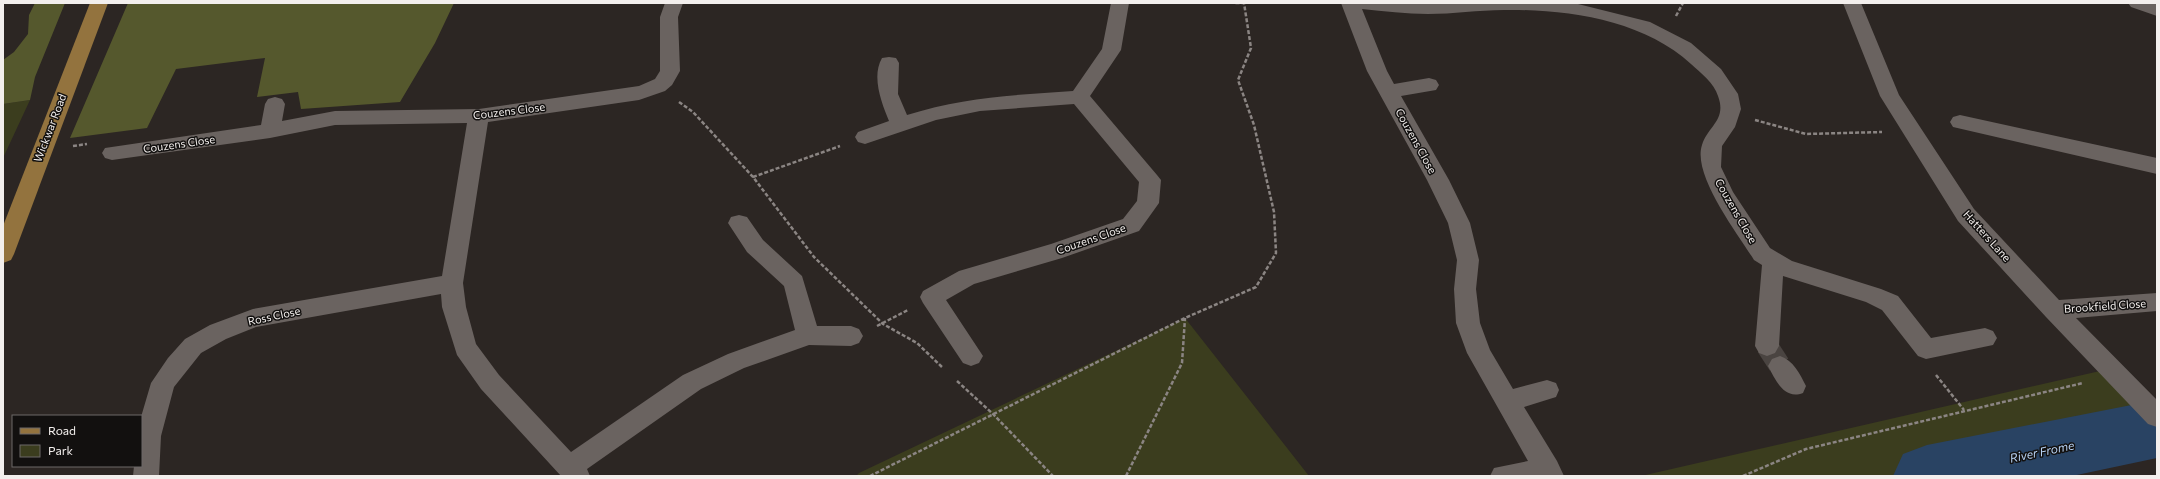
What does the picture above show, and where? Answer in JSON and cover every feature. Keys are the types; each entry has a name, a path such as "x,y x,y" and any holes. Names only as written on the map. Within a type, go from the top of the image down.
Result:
{"main road":[{"name":"Wickwar Road","path":"3,254 98,3"}],"street":[{"path":"660,87 667,79 670,71 669,17 674,3"},
{"path":"865,137 933,114 980,104 1079,98 1111,50 1120,3"},
{"name":"Couzens Close","path":"1350,3 1377,71 1438,180 1458,223 1468,260 1465,289 1468,322 1479,353 1549,472"},
{"name":"Couzens Close","path":"1355,3 1428,8 1504,4 1553,5 1595,13 1643,26 1684,47 1714,74 1728,94 1731,109 1725,127 1712,145 1711,167 1724,195 1762,254 1785,268 1873,295 1890,303 1926,349 1985,338"},
{"name":"Hatters Lane","path":"1852,3 1890,96 1966,215 2054,310 2151,410"},
{"path":"2137,3 2157,10"},
{"path":"889,64 888,94 901,125"},
{"path":"1388,92 1429,85"},
{"name":"Couzens Close","path":"112,153 270,131 335,118 479,116 639,93 660,87"},
{"name":"Couzens Close","path":"932,297 967,276 1054,252 1131,225 1148,202 1150,180 1079,98"},
{"path":"270,131 275,104"},
{"path":"479,116 473,143 452,283 454,307 465,348 490,382 573,471 692,382 736,361 808,335 851,336"},
{"path":"1960,122 2157,166"},
{"path":"739,223 755,246 794,282 808,335"},
{"path":"1767,346 1773,261"},
{"name":"Ross Close","path":"146,476 148,436 163,383 176,365 193,346 218,332 253,318 452,283"},
{"path":"932,297 971,356"},
{"name":"Brookfield Close","path":"2054,310 2157,302"},
{"path":"1780,366 1794,386"},
{"path":"1507,401 1548,390"},
{"path":"1504,476 1549,472"}],"path":[{"path":"870,476 1185,318 1256,287 1276,253 1274,212 1254,125 1238,80 1251,48 1244,3 1234,3"},
{"path":"660,87 693,112 753,176 814,257 883,324 917,344 944,369"},
{"path":"1729,113 1806,134 1913,131"},
{"path":"753,176 865,137"},
{"path":"42,150 110,142 112,153"},
{"path":"851,336 883,324 932,297"},
{"path":"1126,476 1182,363 1185,318"},
{"path":"1744,476 1806,448 2117,375"},
{"path":"955,379 993,414 1053,476"}],"green space":[{"path":"35,3 65,3 35,77 30,100 3,104 3,60 14,52 28,34 29,15"},
{"path":"128,3 454,3 435,43 400,102 301,109 298,92 257,97 265,58 176,69 147,128 70,138"},
{"path":"30,100 3,158 3,104"},
{"path":"1185,318 1309,476 856,476 859,473"},
{"path":"2100,371 2157,430 2157,449 2063,476 1641,476"}],"waterway":[{"name":"River Frome","path":"1927,476 2157,429"}],"tunnel":[{"path":"1767,346 1780,366"}]}
